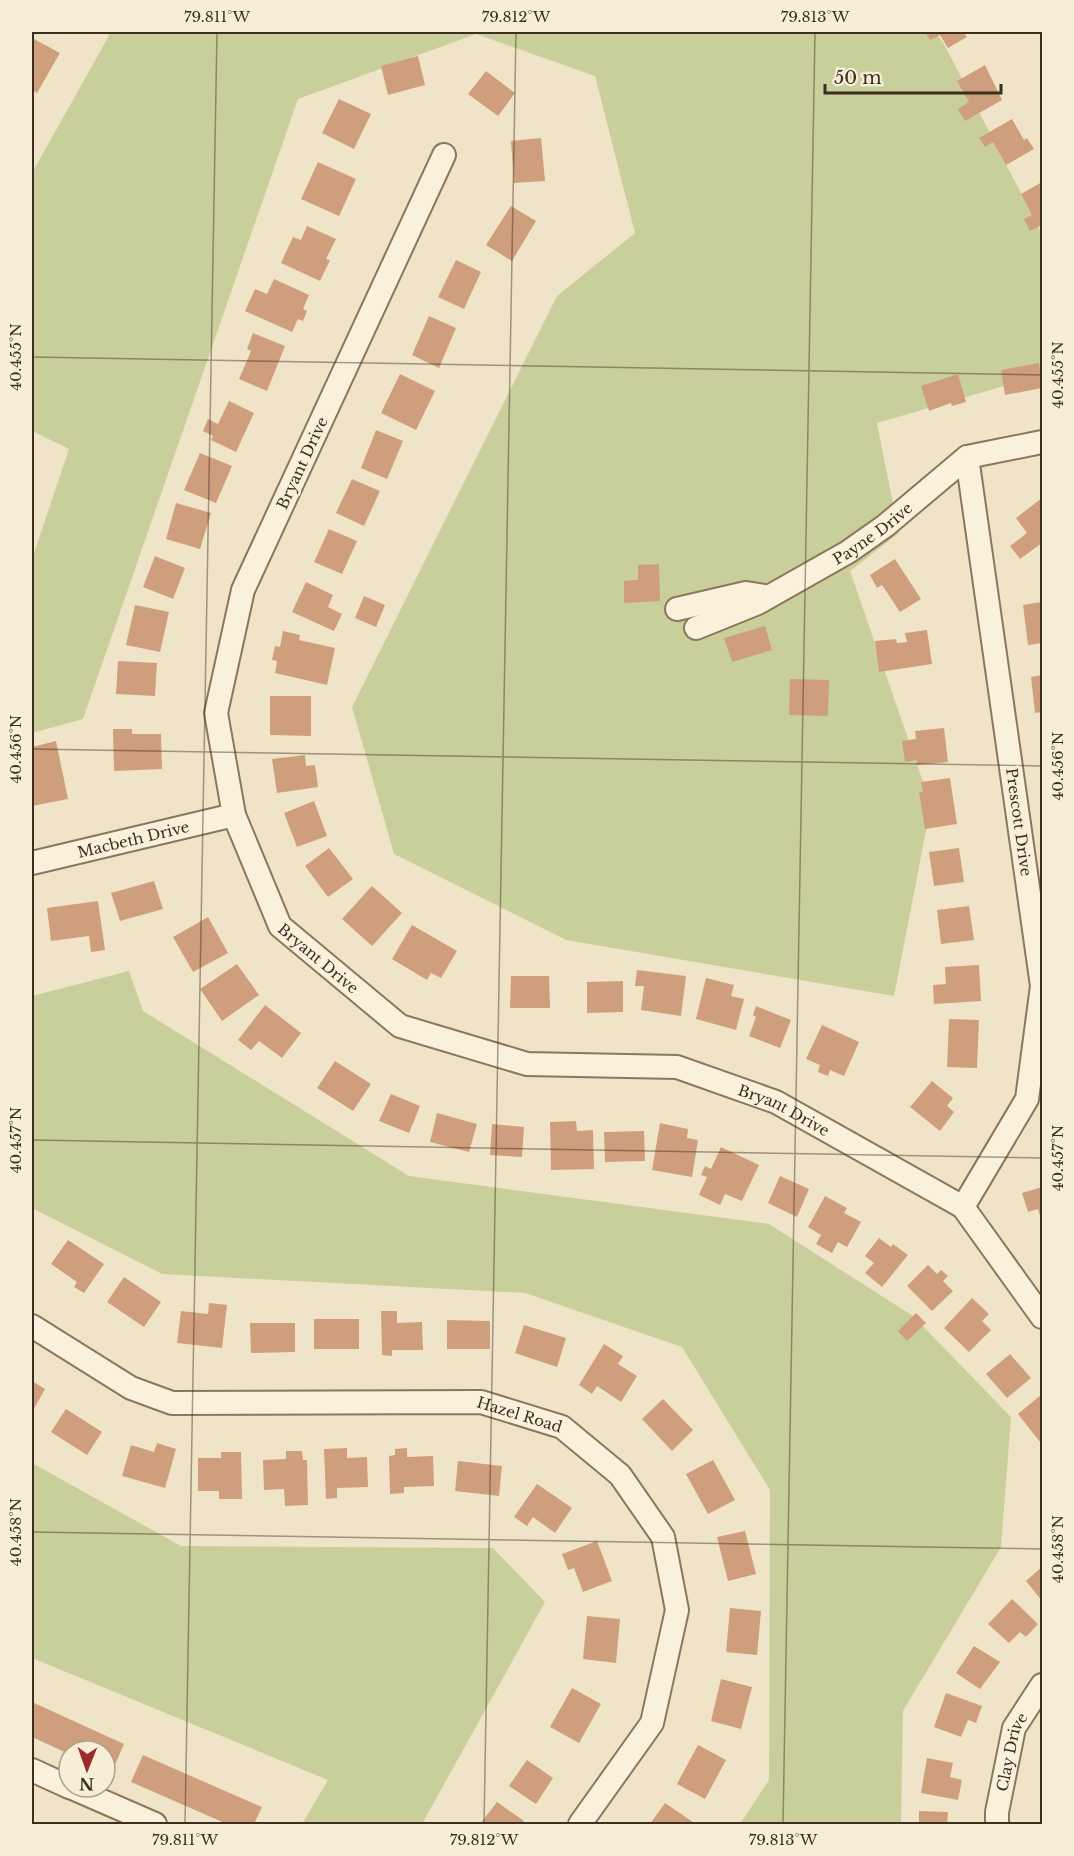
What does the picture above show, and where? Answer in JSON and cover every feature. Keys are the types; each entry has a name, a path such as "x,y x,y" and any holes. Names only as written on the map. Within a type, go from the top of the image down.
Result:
{"street":[{"name":"Bryant Drive","path":"444,155 243,590 216,713 234,814 280,926 400,1026 527,1064 677,1067 776,1101 963,1207 1042,1317"},
{"path":"967,457 1042,442"},
{"name":"Payne Drive","path":"696,628 770,596 848,552 876,533 967,457"},
{"name":"Prescott Drive","path":"963,1207 1027,1099 1042,986 967,457"},
{"path":"677,609 746,593 770,596"},
{"name":"Macbeth Drive","path":"32,862 234,814"},
{"name":"Hazel Road","path":"32,1326 130,1388 172,1402 481,1402 562,1427 620,1475 663,1537 676,1610 652,1723 580,1824"},
{"name":"Clay Drive","path":"997,1824 997,1812 1014,1728 1042,1686"},
{"path":"32,1770 57,1781"},
{"path":"98,1799 155,1824"}],"green space":[{"path":"111,32 935,32 944,44 1042,234 1042,375 877,423 899,533 850,571 931,805 894,996 566,940 394,854 352,707 557,296 635,233 595,76 476,34 298,99 83,719 32,733 32,559 69,449 32,431 32,173"},
{"path":"129,971 143,1011 409,1176 769,1224 913,1316 1011,1417 1001,1547 903,1711 901,1824 740,1824 769,1780 770,1490 682,1347 525,1293 162,1274 32,1208 32,996"},
{"path":"32,1463 181,1546 493,1548 545,1602 422,1824 302,1824 328,1780 32,1658"}],"building":[{"path":"925,32 963,32 967,37 948,48 940,35 930,40"},
{"path":"32,38 60,53 37,93 32,90"},
{"path":"418,56 425,85 388,95 381,66"},
{"path":"985,65 1002,100 965,121 958,109 969,102 957,81"},
{"path":"486,71 515,93 498,116 468,94"},
{"path":"339,99 371,114 354,149 322,133"},
{"path":"1012,119 1024,140 1027,138 1034,149 1006,165 993,142 985,147 979,138"},
{"path":"541,138 545,181 514,183 511,141"},
{"path":"318,162 356,179 339,216 301,199"},
{"path":"1042,182 1042,225 1030,231 1024,219 1032,215 1021,194"},
{"path":"511,206 536,221 512,261 486,245"},
{"path":"307,226 336,239 326,259 330,260 320,281 281,263 293,237 301,240"},
{"path":"456,260 481,272 464,309 438,297"},
{"path":"274,279 309,295 303,309 307,311 303,321 298,319 292,332 245,311 255,289 267,294"},
{"path":"429,316 456,328 439,368 412,355"},
{"path":"253,333 285,346 267,391 239,379 251,351 247,349"},
{"path":"1039,363 1042,388 1005,395 1001,370"},
{"path":"400,374 435,391 416,430 381,413"},
{"path":"958,374 966,402 952,406 951,403 929,411 921,386"},
{"path":"229,401 254,413 236,452 211,440 213,436 203,431 208,419 218,424"},
{"path":"376,430 403,441 387,479 361,468"},
{"path":"200,453 232,466 216,503 184,490"},
{"path":"352,479 380,491 364,526 336,513"},
{"path":"1042,498 1042,543 1020,559 1010,546 1027,533 1016,518"},
{"path":"176,503 211,513 200,549 166,539"},
{"path":"329,529 357,541 342,574 314,562"},
{"path":"155,556 185,568 173,599 143,587"},
{"path":"895,559 921,599 900,612 882,585 877,588 870,575"},
{"path":"659,564 660,601 624,603 624,581 638,580 638,565"},
{"path":"306,582 333,595 328,607 342,614 334,631 292,612"},
{"path":"364,596 385,605 376,627 355,618"},
{"path":"1042,602 1042,643 1028,645 1023,605"},
{"path":"135,605 169,612 160,652 126,645"},
{"path":"765,626 772,650 732,662 724,638"},
{"path":"927,630 932,664 879,672 875,641 896,639 897,643 907,642 905,633"},
{"path":"283,631 300,635 299,640 335,648 327,685 275,673 277,661 272,660 275,646 280,647"},
{"path":"118,661 157,663 155,696 116,694"},
{"path":"1042,675 1042,712 1035,713 1031,677"},
{"path":"790,679 829,680 828,716 789,715"},
{"path":"270,696 311,696 311,736 270,735"},
{"path":"944,728 948,762 917,765 916,760 905,762 902,741 916,739 915,731"},
{"path":"113,729 132,729 132,734 161,734 162,769 114,771"},
{"path":"56,741 68,799 32,806 32,775 34,774 32,747"},
{"path":"305,755 306,766 315,765 318,787 277,793 272,759"},
{"path":"950,778 957,824 925,829 919,792 923,792 921,782"},
{"path":"314,801 327,836 297,847 284,813"},
{"path":"329,848 353,879 328,897 305,866"},
{"path":"959,848 964,882 934,886 929,852"},
{"path":"154,881 163,909 120,921 111,893"},
{"path":"372,886 402,913 372,946 342,919"},
{"path":"98,901 105,950 91,952 89,936 51,941 47,908"},
{"path":"969,906 974,940 941,944 937,910"},
{"path":"208,917 228,953 193,972 173,937"},
{"path":"412,925 457,951 441,978 431,973 427,980 392,959"},
{"path":"237,964 259,995 222,1021 200,989"},
{"path":"979,965 981,1001 934,1004 933,985 946,984 945,967"},
{"path":"637,970 686,976 681,1016 641,1010 644,986 635,986"},
{"path":"511,976 549,976 550,1008 510,1008"},
{"path":"706,978 734,985 731,996 744,999 736,1030 696,1019"},
{"path":"623,981 623,1012 587,1013 587,982"},
{"path":"265,1005 301,1033 282,1058 259,1041 251,1050 238,1040"},
{"path":"756,1006 791,1020 780,1048 749,1036 756,1017 753,1015"},
{"path":"949,1019 979,1020 977,1068 947,1067"},
{"path":"822,1025 859,1042 844,1076 830,1070 828,1076 818,1072 820,1065 806,1059"},
{"path":"335,1061 371,1084 353,1111 317,1088"},
{"path":"932,1081 953,1098 947,1106 954,1112 940,1131 910,1107"},
{"path":"391,1094 420,1106 409,1133 379,1121"},
{"path":"437,1113 477,1124 469,1152 430,1142"},
{"path":"576,1121 577,1131 593,1130 594,1169 551,1170 550,1122"},
{"path":"660,1123 688,1129 687,1138 698,1140 692,1177 652,1170"},
{"path":"492,1124 524,1127 522,1157 490,1155"},
{"path":"644,1131 645,1161 605,1162 604,1132"},
{"path":"721,1147 759,1165 742,1201 725,1194 720,1205 699,1195 707,1177 701,1175 705,1166 711,1169"},
{"path":"780,1176 809,1189 797,1217 768,1203"},
{"path":"1042,1187 1042,1222 1038,1209 1028,1212 1022,1193"},
{"path":"825,1196 847,1208 844,1213 861,1222 847,1247 838,1242 832,1253 816,1244 821,1235 808,1227"},
{"path":"879,1238 891,1247 893,1244 908,1255 882,1287 865,1273 874,1263 865,1256"},
{"path":"68,1240 104,1264 84,1293 74,1287 77,1282 51,1264"},
{"path":"928,1265 937,1274 941,1270 948,1276 943,1281 953,1291 932,1311 907,1286"},
{"path":"124,1277 161,1302 144,1327 107,1302"},
{"path":"972,1298 989,1314 982,1321 991,1330 969,1352 944,1328"},
{"path":"209,1303 227,1305 222,1348 177,1343 181,1311 208,1314"},
{"path":"381,1311 397,1311 397,1323 422,1322 423,1350 392,1350 392,1356 382,1355"},
{"path":"916,1313 926,1323 907,1341 898,1331"},
{"path":"314,1319 359,1319 359,1349 314,1349"},
{"path":"447,1320 490,1321 490,1349 447,1349"},
{"path":"250,1323 295,1323 295,1352 251,1353"},
{"path":"524,1325 566,1338 557,1367 515,1353"},
{"path":"604,1344 623,1356 618,1364 637,1376 621,1402 597,1386 592,1394 579,1385"},
{"path":"1010,1354 1031,1378 1007,1398 986,1374"},
{"path":"32,1381 45,1389 32,1412"},
{"path":"1042,1394 1042,1440 1040,1442 1018,1414"},
{"path":"663,1399 693,1430 672,1451 642,1419"},
{"path":"66,1409 102,1432 87,1455 51,1432"},
{"path":"157,1443 176,1449 165,1488 122,1476 131,1445 154,1452"},
{"path":"347,1448 347,1458 367,1457 368,1487 337,1488 337,1498 326,1499 324,1449"},
{"path":"407,1448 407,1457 433,1456 434,1486 404,1487 404,1493 390,1494 389,1456 395,1455 395,1449"},
{"path":"286,1451 302,1451 303,1460 307,1460 308,1505 285,1506 284,1489 264,1490 263,1460 286,1459"},
{"path":"221,1452 241,1452 242,1499 219,1499 219,1491 198,1491 198,1458 221,1458"},
{"path":"713,1460 735,1500 708,1514 686,1474"},
{"path":"458,1461 502,1466 499,1496 455,1491"},
{"path":"537,1484 572,1508 555,1533 533,1517 527,1526 514,1517"},
{"path":"745,1531 756,1574 728,1581 717,1537"},
{"path":"597,1541 612,1581 583,1592 574,1568 568,1570 562,1554"},
{"path":"1042,1567 1042,1601 1026,1581"},
{"path":"1012,1599 1038,1624 1026,1637 1020,1632 1009,1643 988,1624"},
{"path":"730,1608 761,1611 757,1655 726,1652"},
{"path":"587,1616 620,1619 616,1663 583,1659"},
{"path":"974,1646 1000,1662 980,1689 956,1673"},
{"path":"721,1679 752,1687 741,1729 711,1721"},
{"path":"572,1688 601,1704 579,1743 550,1727"},
{"path":"946,1693 982,1706 976,1723 968,1720 961,1737 934,1727"},
{"path":"32,1702 113,1739 57,1739 57,1748 32,1737"},
{"path":"117,1741 124,1744 117,1760"},
{"path":"698,1745 726,1760 705,1799 677,1784"},
{"path":"143,1755 262,1807 254,1824 227,1824 131,1782"},
{"path":"927,1758 953,1763 950,1777 962,1780 958,1800 921,1793"},
{"path":"527,1760 553,1778 536,1804 509,1786"},
{"path":"497,1802 524,1821 521,1824 480,1824"},
{"path":"665,1803 693,1822 692,1824 650,1824"},
{"path":"919,1811 948,1812 947,1824 919,1824"}]}
